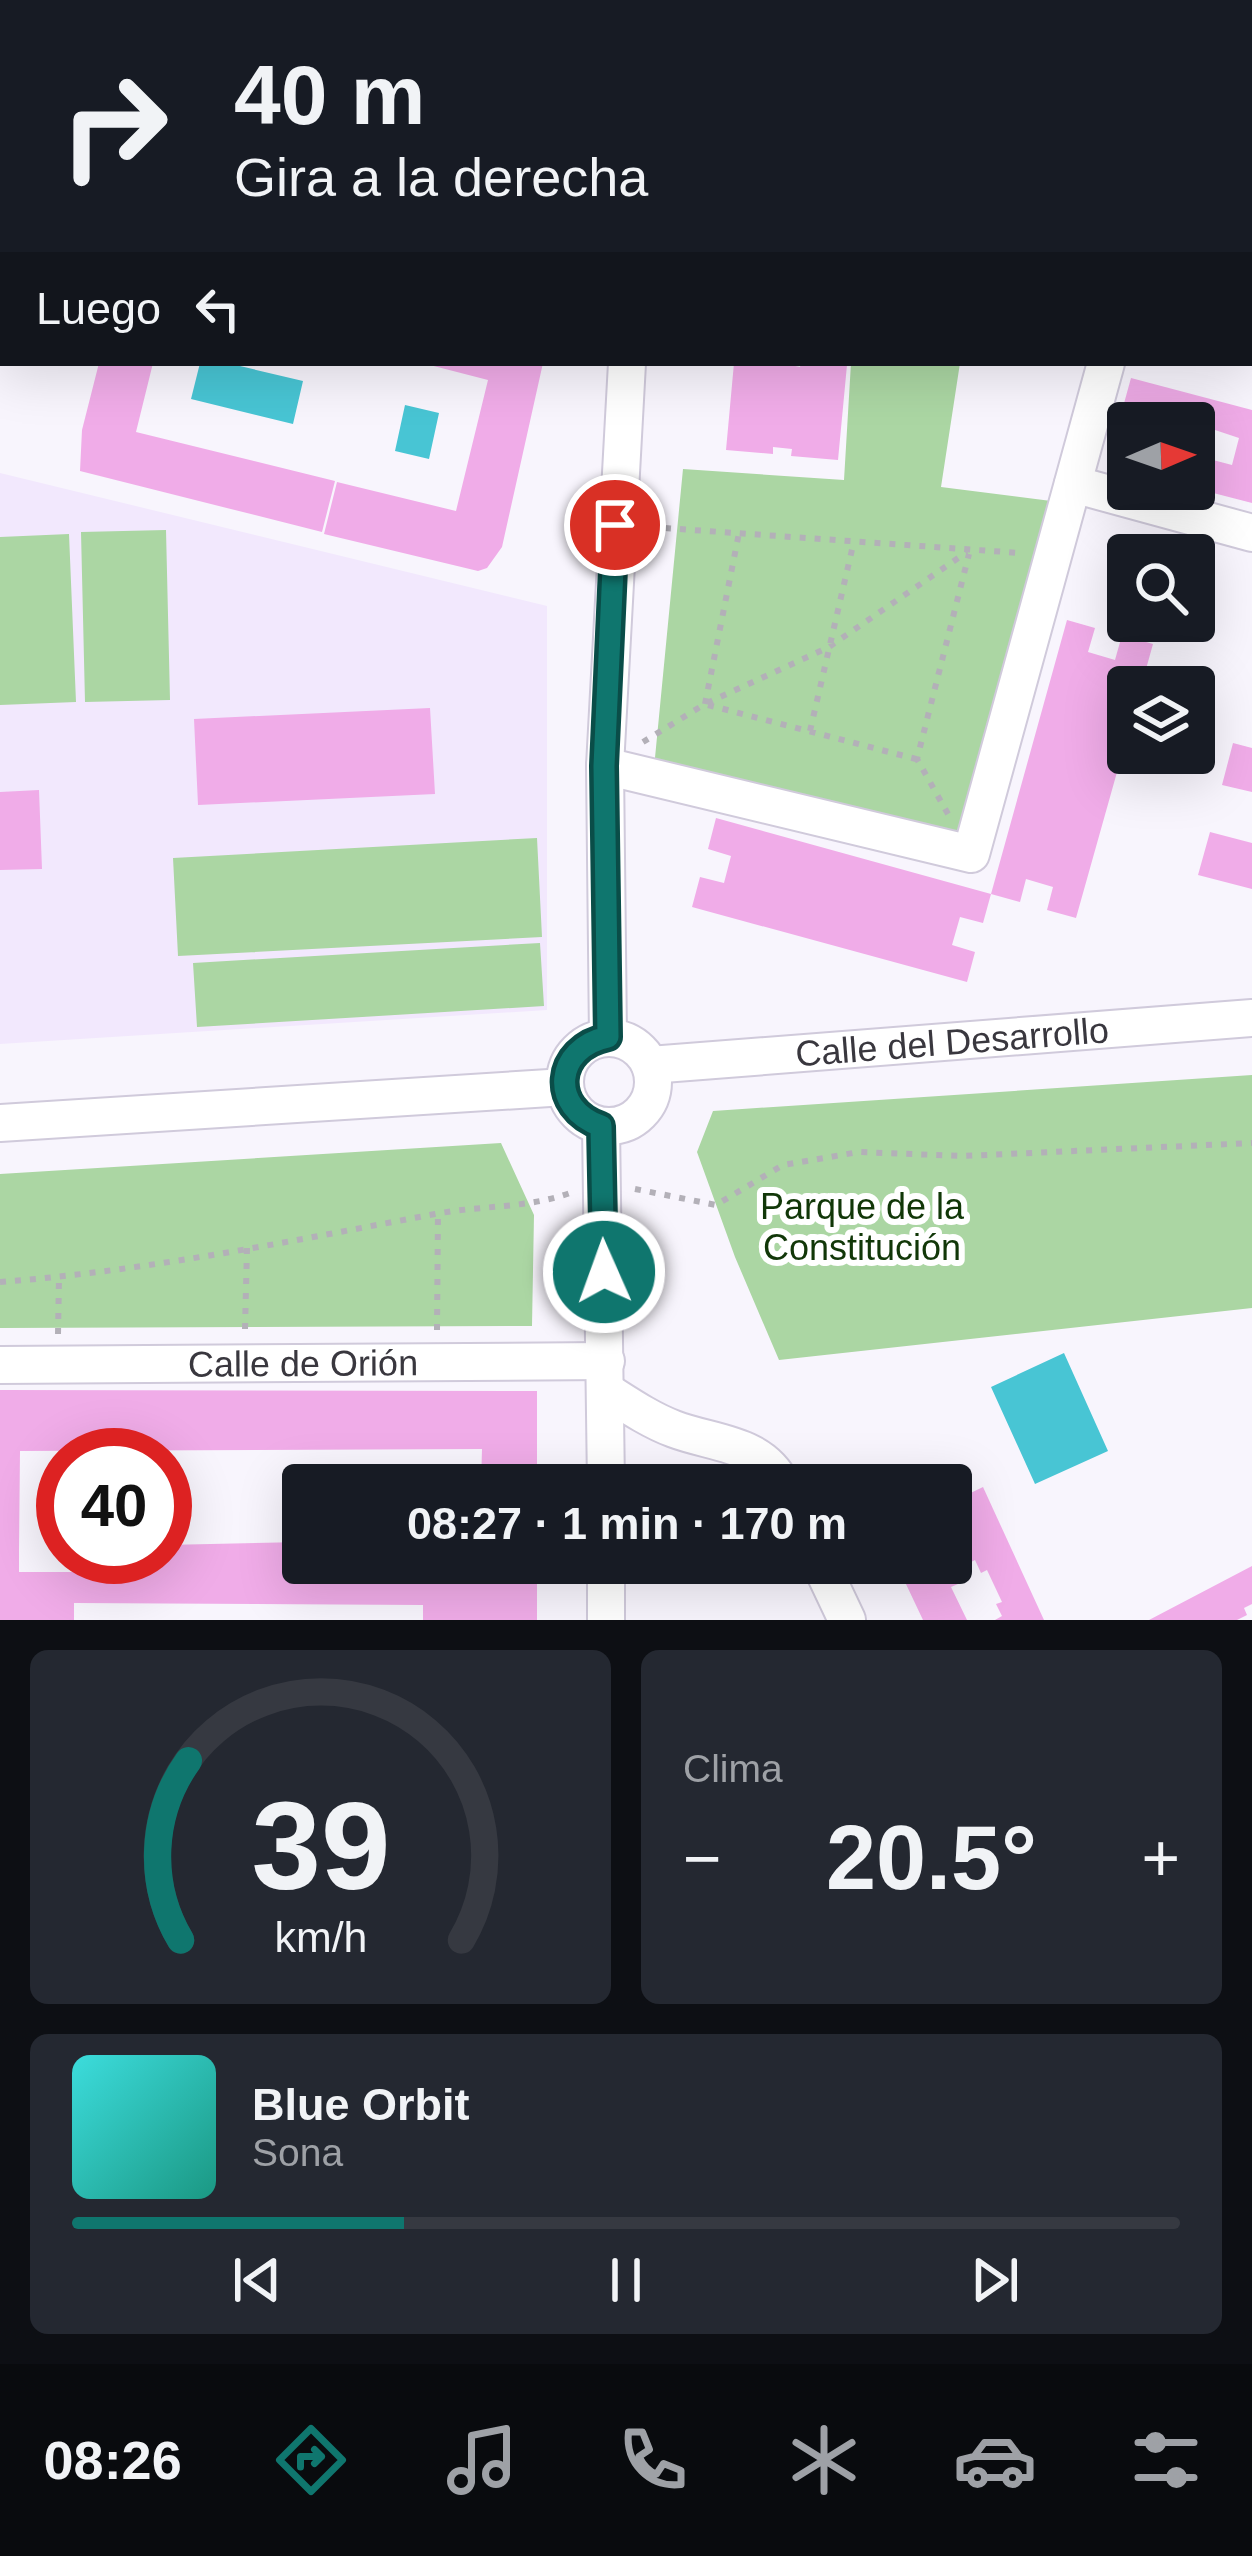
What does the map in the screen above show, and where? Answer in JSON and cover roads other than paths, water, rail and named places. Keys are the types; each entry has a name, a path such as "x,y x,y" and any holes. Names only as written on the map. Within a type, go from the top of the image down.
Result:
{"street":[{"path":"608,1037 604,766 627,366"},
{"path":"604,766 971,854 1105,366"},
{"path":"1073,484 1252,533"},
{"name":"Calle del Desarrollo","path":"650,1065 1252,1018"},
{"path":"608,1037 633,1045 650,1065 653,1088 644,1110 624,1124 601,1126 576,1112 565,1087 571,1059 580,1047 608,1037"},
{"path":"0,1123 565,1087"},
{"path":"601,1126 606,1464"},
{"name":"Calle de Orión","path":"0,1365 436,1362 606,1376"},
{"path":"606,1376 658,1423 712,1437 765,1464"},
{"path":"606,1584 607,1620"},
{"path":"830,1584 847,1620"}],"water":[{"path":"199,366 240,366 303,381 293,424 191,399"},
{"path":"405,405 439,413 429,459 395,451"},
{"path":"1064,1353 1108,1451 1035,1484 991,1387"}],"park label":[{"name":"Parque de la Constitución","path":"862,1226"}]}
